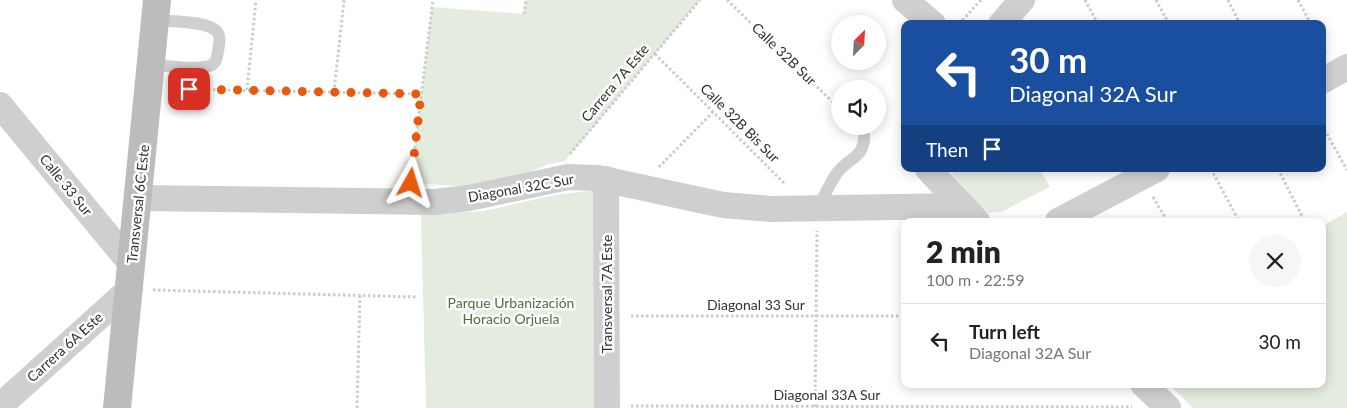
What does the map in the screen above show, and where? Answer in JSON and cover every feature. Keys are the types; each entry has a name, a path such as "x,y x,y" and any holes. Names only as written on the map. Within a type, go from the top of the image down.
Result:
{"street":[{"path":"905,0 928,20"},
{"path":"1004,20 1022,0"},
{"name":"Transversal 6C Este","path":"117,408 156,10"},
{"path":"1326,79 1347,67"},
{"name":"Calle 33 Sur","path":"2,112 131,277"},
{"path":"931,172 969,214"},
{"path":"1071,218 1152,172"},
{"name":"Diagonal 32C Sur","path":"138,198 409,202 469,198 568,177 606,179 723,205 771,209 815,216 969,214"},
{"name":"Transversal 7A Este","path":"606,179 608,407"},
{"name":"Carrera 6A Este","path":"0,406 131,277"},
{"path":"1147,388 1168,407"}],"lane":[{"path":"150,77 212,66 217,60 219,46 219,35 214,28 156,10"},
{"path":"815,216 838,172 860,153 864,147 864,135"}],"path":[{"path":"247,90 256,0"},
{"path":"334,92 344,0"},
{"path":"409,202 433,0"},
{"path":"524,14 526,0"},
{"name":"Carrera 7A Este","path":"548,181 700,0"},
{"name":"Calle 32B Sur","path":"727,0 831,100"},
{"path":"963,20 981,0"},
{"path":"1085,0 1096,20"},
{"path":"1156,0 1167,20"},
{"path":"1228,0 1238,20"},
{"path":"1298,0 1309,20"},
{"name":"Calle 32B Bis Sur","path":"655,54 815,216"},
{"path":"150,77 247,90 421,94"},
{"path":"640,187 713,112"},
{"path":"1326,132 1347,170"},
{"path":"1213,172 1237,218"},
{"path":"1280,172 1303,218"},
{"path":"814,407 816,316 815,216"},
{"path":"131,277 360,295 417,297"},
{"path":"356,408 360,295"},
{"name":"Diagonal 33 Sur","path":"607,316 901,316"},
{"name":"Diagonal 33A Sur","path":"608,407 1168,407"}],"green space":[{"path":"526,0 700,0 565,161 549,164 520,176 471,187 411,183 432,7 524,14"},
{"path":"951,172 1042,172 1050,187 1001,212 989,213 978,204"},
{"name":"Parque Urbanización Horacio Orjuela","path":"595,190 601,408 426,408 421,215 484,211 555,195"},
{"path":"1347,212 1347,408 1193,408 1173,388 1326,388 1326,224"}],"route":[{"path":"189,89 421,94 411,183"}]}
